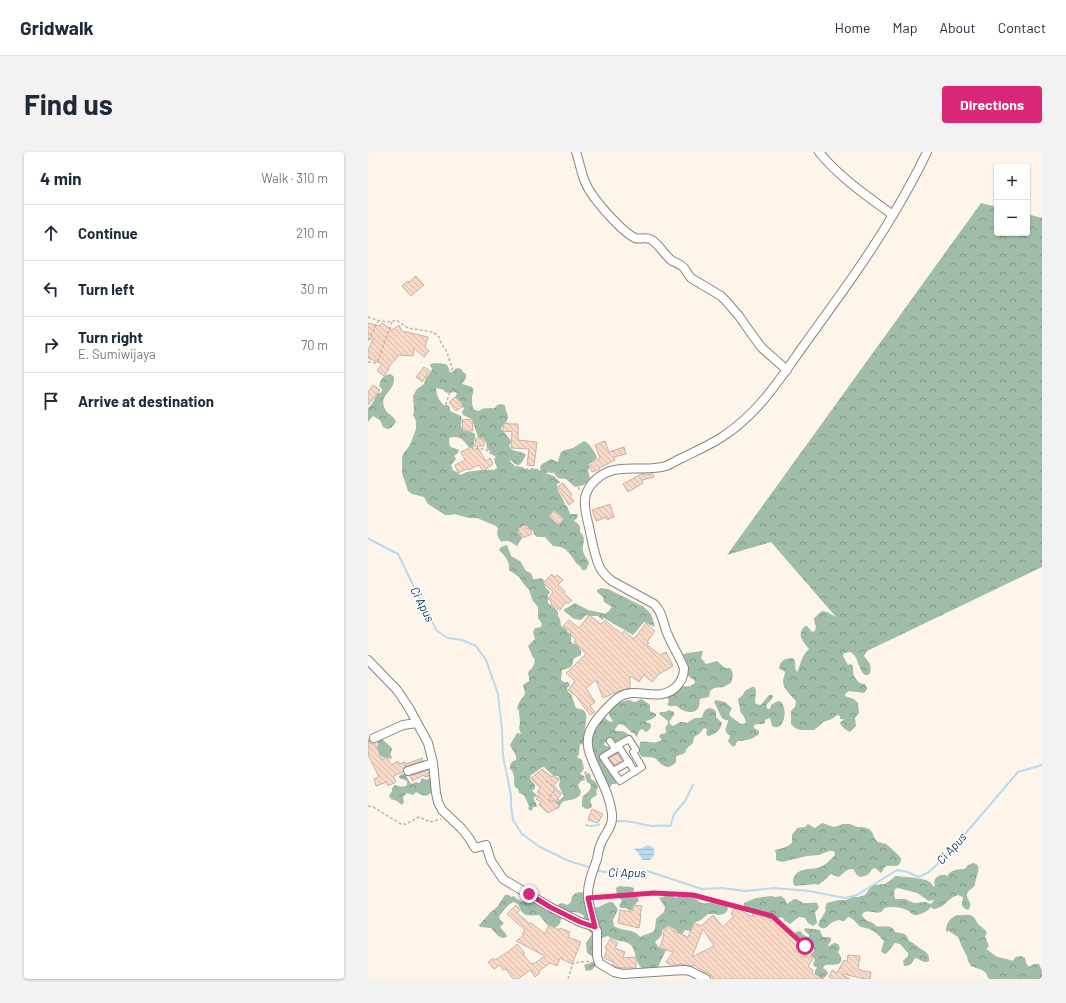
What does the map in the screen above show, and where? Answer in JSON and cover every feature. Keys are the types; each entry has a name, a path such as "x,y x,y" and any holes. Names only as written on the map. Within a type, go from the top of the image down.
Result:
{"street":[{"path":"576,152 582,173 592,195 616,224 637,239 644,238 653,241 670,259 685,268 691,278 721,296 740,316 762,348 787,370"},
{"path":"819,152 826,161 855,186 893,215"},
{"path":"706,979 690,971 684,970 645,975 623,974 614,972 601,965 598,960 597,931 588,898 589,886 601,842 612,822 612,813 605,789 590,753 588,744 590,730 615,699 621,695 662,695 667,693 679,684 684,673 684,668 667,633 660,611 657,607 651,602 612,581 601,570 593,546 585,508 585,497 594,482 609,472 618,469 658,467 667,465 722,437 746,419 756,409 831,310 893,215 927,152"},
{"path":"368,660 397,690 418,723 428,743 433,763 436,793 442,810 461,828 475,848 486,845 491,861 503,879 550,907 580,922 595,927"},
{"path":"374,738 403,725 418,723"},
{"path":"614,771 633,752 636,750 629,739 618,745 617,748 603,757 620,781 642,767 633,752"},
{"path":"610,741 627,759 635,772"},
{"path":"408,771 433,763"}],"path":[{"path":"368,317 392,322 396,320 408,328 433,332 439,337 447,352 452,368 452,389 444,410 451,422 468,440 473,449 485,449 490,453 504,458 513,465 526,469 543,470 573,478 579,485 580,494 585,497"},
{"path":"368,340 378,320"},
{"path":"368,362 377,363 392,322"},
{"path":"546,781 556,788 549,798 550,802 563,798 570,793 576,780 594,765"},
{"path":"368,806 373,807 401,824 406,824 419,817 430,822 448,817"},
{"path":"588,898 654,893 693,895 772,916 816,955 825,979"},
{"path":"568,979 573,963 598,960"}],"green space":[{"path":"981,203 994,206 994,236 1030,236 1030,215 1042,218 1042,567 867,651 864,656 869,662 871,670 868,675 865,675 862,672 857,659 853,654 850,652 844,653 843,656 848,665 851,664 853,666 853,673 856,679 860,683 865,684 867,688 864,693 849,691 846,693 845,696 854,699 858,703 859,713 855,718 856,726 850,732 840,723 844,719 840,719 840,716 837,715 832,719 823,722 814,730 800,730 795,728 791,724 791,711 795,707 796,701 784,687 783,682 785,672 779,668 780,663 783,660 792,658 795,661 795,668 797,672 805,653 809,649 801,638 802,629 807,626 812,632 815,631 816,626 814,618 822,611 836,617 771,542 727,555"},
{"path":"431,364 445,364 448,366 450,373 458,368 466,374 466,378 462,384 472,387 473,389 472,404 475,410 479,411 495,408 497,405 501,404 505,405 508,419 501,429 510,439 511,442 509,446 511,449 526,455 519,465 509,460 516,467 529,470 532,468 541,471 540,467 542,464 551,459 558,462 562,451 573,448 584,441 592,448 597,458 590,463 588,470 590,479 587,483 575,487 566,479 558,478 553,472 545,473 554,476 560,482 557,484 557,487 570,514 578,514 574,521 579,525 580,532 583,536 583,551 589,563 586,570 582,570 565,549 553,546 545,537 537,537 533,531 525,525 520,528 518,532 522,538 517,546 508,541 501,542 496,526 477,518 469,518 454,514 445,515 428,504 424,497 412,494 408,491 402,473 402,458 403,454 410,445 416,429 416,421 413,415 413,396 417,389 424,384 426,378 431,372","holes":["436,389 444,390 445,392 455,392 457,394 455,397 461,402 464,409 462,412 463,415 472,419 478,437 486,442 487,449 496,457 494,459 497,468 494,470 466,472 461,475 453,470 451,465 456,459 454,456 459,450 451,447 449,444 449,438 456,437 463,441 469,448 473,449 475,434 463,429 461,425 461,416 450,411 450,407 448,405 444,405 440,400"]},
{"path":"390,374 394,377 394,382 383,402 385,409 396,422 391,428 387,429 383,427 380,420 373,416 368,422 368,408 372,404 377,394 382,392 382,389 379,386 381,380"},
{"path":"507,545 511,556 520,561 526,571 531,574 533,579 543,579 545,587 550,592 548,595 548,603 556,609 561,626 571,635 571,642 577,644 581,651 581,655 573,659 572,666 562,670 561,680 568,682 570,685 567,688 568,692 571,694 576,708 583,710 586,714 585,735 594,731 596,728 595,726 604,714 605,718 610,722 613,721 609,715 609,711 613,704 629,700 635,702 641,699 650,705 650,711 656,714 656,716 652,719 646,721 650,723 650,729 645,732 643,729 640,730 637,737 626,727 619,724 615,729 616,731 626,732 629,737 615,745 611,738 604,743 604,745 611,748 606,767 610,768 611,774 617,781 616,784 612,784 610,787 608,787 601,773 603,773 600,772 586,745 580,744 579,754 577,757 582,760 584,769 580,774 584,776 585,780 581,781 578,785 581,791 580,795 574,799 562,802 558,809 554,808 553,803 560,800 564,796 559,786 560,779 558,776 553,776 544,767 540,768 531,775 530,779 535,785 535,788 532,791 538,796 534,797 537,807 533,807 532,811 528,809 529,806 524,795 519,793 514,784 514,775 510,767 511,763 516,760 516,758 510,745 517,733 521,734 519,728 519,710 517,709 519,702 525,693 523,685 529,681 528,672 535,661 528,646 535,639 533,632 535,628 541,627 542,624 538,618 538,607 533,601 529,590 519,577 509,570 508,561 499,550 501,547"},
{"path":"601,588 608,589 644,607 651,614 655,627 644,622 633,635 604,618 602,620 598,616 586,615 581,620 574,619 564,611 564,609 575,603 588,610 605,614 612,607 604,602 603,597 597,592 597,590"},
{"path":"703,651 701,658 706,664 717,661 725,668 730,668 733,675 731,683 723,687 714,688 710,691 709,697 700,699 699,706 695,711 689,712 682,710 677,706 669,706 667,704 669,702 667,696 681,685 682,687 690,686 695,683 694,680 687,675 682,655"},
{"path":"754,687 756,691 756,704 761,705 769,695 772,695 773,697 766,707 768,709 770,709 771,705 776,702 780,701 783,704 785,714 784,719 780,726 776,727 772,726 770,718 765,720 765,723 754,725 754,728 759,731 759,734 743,741 738,741 733,747 728,741 730,736 725,730 728,720 724,720 722,718 714,702 716,700 725,702 732,708 729,714 730,716 741,724 746,723 740,712 738,699 745,691"},
{"path":"710,708 715,710 716,717 722,723 719,730 708,736 706,734 707,729 704,728 694,737 693,743 686,749 685,753 676,757 676,762 673,765 667,767 655,758 640,755 640,742 654,742 662,740 659,736 666,733 665,728 668,721 659,714 660,712 669,710 674,712 674,715 669,722 673,726 680,722 687,723 695,718 700,718 705,710"},
{"path":"382,738 392,749 390,755 392,757 391,759 387,757 384,758 379,754 377,742 374,741 368,743 368,739 371,740"},
{"path":"587,773 590,774 591,779 596,782 598,787 596,796 590,801 592,806 591,808 586,809 582,806 583,796 590,790 591,787 591,785 587,782 585,775"},
{"path":"402,774 405,774 411,784 416,782 419,783 422,778 427,780 432,777 433,790 425,796 416,792 413,795 407,793 403,797 404,802 402,805 391,799 389,796 395,785 402,787 407,785 407,781 399,778"},
{"path":"822,823 834,827 842,824 850,824 869,829 878,842 886,844 901,858 901,862 898,866 885,867 881,873 875,868 872,869 867,875 860,877 853,869 851,869 847,870 838,877 831,874 819,885 795,886 793,881 796,874 802,870 817,868 824,865 835,855 834,851 782,862 776,860 775,850 784,848 792,843 792,835 797,828 805,827 808,824 815,828"},
{"path":"973,863 976,864 978,865 979,869 975,885 967,893 970,904 970,908 968,910 962,905 963,897 958,895 951,898 941,907 933,909 931,907 926,912 918,915 914,915 909,911 894,907 884,908 878,913 863,913 862,916 866,920 876,926 889,927 895,932 905,935 909,941 926,952 929,958 929,961 927,962 916,958 908,966 904,966 903,961 908,956 908,953 900,944 895,943 888,952 885,954 883,953 881,951 884,941 875,932 861,927 848,917 844,921 834,921 826,928 822,928 818,925 826,910 825,908 827,903 865,895 874,885 885,884 896,876 926,880 934,887 934,881 937,877 946,875 947,877 952,871 965,869 968,865","holes":["898,888 917,893 929,901 934,900 931,904 925,902 914,903 905,899 895,899 894,892 895,889"]},
{"path":"620,886 634,888 632,893 638,898 639,901 630,911 619,906 622,901 617,895 616,889"},
{"path":"581,892 585,895 592,908 599,907 610,902 614,903 618,910 613,920 614,926 635,932 640,937 653,932 656,919 664,912 665,907 659,898 672,895 676,898 683,894 687,894 702,903 723,903 727,905 728,910 724,914 719,915 708,914 701,920 694,923 692,931 685,930 681,936 675,929 671,930 668,925 655,942 659,948 666,950 657,969 652,970 644,969 640,966 629,943 613,939 608,936 602,938 599,944 602,954 599,961 592,970 586,971 584,965 598,960 587,953 586,943 592,934 583,926 584,916 577,912 562,914 558,926 550,928 539,915 524,914 518,905 513,902 499,916 500,920 504,923 500,927 507,937 499,937 491,928 480,927 479,925 497,907 505,895 509,895 511,897 514,896 522,902 525,899 531,898 540,906 553,907 562,903 567,905 571,902 572,896"},
{"path":"781,896 785,899 787,904 794,899 803,903 817,903 819,908 815,912 817,923 813,926 808,923 805,918 799,917 790,924 782,917 770,919 766,916 749,911 744,907 744,903 756,898"},
{"path":"957,915 970,915 974,917 979,925 987,932 985,937 989,946 986,949 1000,958 1012,961 1016,957 1021,956 1025,958 1029,967 1034,964 1039,964 1042,971 1042,979 990,979 982,970 971,966 958,937 949,931 946,932 948,922"},
{"path":"805,928 820,930 822,936 831,938 828,945 829,946 834,943 838,944 840,948 838,952 841,957 840,962 838,964 825,965 823,968 828,973 823,979 815,979 815,971 817,967 814,966 814,958 810,955 814,949 804,942 798,941 794,937 796,932 800,931 805,936 809,937 804,930"}],"water":[{"path":"648,845 653,848 655,852 650,860 643,860 634,848 640,849"}],"building":[{"path":"416,276 424,285 411,296 402,286"},
{"path":"368,323 380,326 382,323 392,330 399,325 402,331 428,337 425,347 429,351 424,357 414,348 413,356 399,355 388,368 389,369 384,376 377,371 382,364 368,358 368,350 373,339 368,338"},
{"path":"424,367 430,371 422,382 416,377"},
{"path":"373,385 380,390 368,405 368,392"},
{"path":"455,397 463,406 456,411 449,402"},
{"path":"472,419 473,431 463,431 462,420"},
{"path":"503,424 518,424 518,440 537,442 534,466 527,465 529,449 511,448 512,431 503,432"},
{"path":"476,438 484,438 484,446 477,446 486,461 490,458 493,464 483,471 479,465 458,473 455,465 465,460 461,452 475,445"},
{"path":"605,441 609,452 624,447 626,454 614,457 615,460 592,472 588,464 600,458 595,445"},
{"path":"641,474 653,474 654,477 642,480 643,483 628,492 623,484"},
{"path":"563,483 572,495 570,496 574,501 569,505 557,487"},
{"path":"610,504 614,517 607,520 607,517 596,521 592,510"},
{"path":"554,510 564,519 558,525 549,516"},
{"path":"525,525 527,529 530,528 532,534 522,538 518,528"},
{"path":"552,574 555,577 557,575 563,580 558,585 565,591 564,594 572,600 568,604 566,602 560,610 551,604 552,602 548,599 553,592 543,583"},
{"path":"589,615 601,624 605,620 622,634 624,631 634,639 646,623 655,631 647,642 649,643 647,645 660,655 666,652 673,666 659,674 652,682 644,675 639,682 630,676 630,688 603,698 596,680 586,688 595,702 590,706 595,712 590,715 576,696 568,690 575,681 566,673 586,654 574,642 576,640 570,634 571,632 563,626 569,620 579,628"},
{"path":"375,743 382,760 387,757 391,765 398,761 400,764 405,762 406,764 422,758 423,761 404,767 403,772 393,776 396,782 388,786 387,782 376,786 374,779 379,777 368,755 368,744"},
{"path":"618,753 622,761 614,765 609,758"},
{"path":"542,769 552,777 553,776 559,779 553,787 562,793 555,802 560,806 548,813 539,805 541,802 536,799 540,794 537,792 540,788 531,778"},
{"path":"428,770 429,776 425,777 424,775 412,781 410,776"},
{"path":"592,809 603,814 598,823 588,820"},
{"path":"516,905 520,910 517,913 545,934 549,925 559,930 560,928 570,932 568,937 581,942 572,964 560,958 557,966 550,963 539,971 540,973 535,977 530,970 518,979 513,979 506,969 503,970 500,965 494,969 488,962 493,958 495,960 517,944 525,953 523,954 531,964 545,956 516,941 524,935 522,934 525,930 507,914"},
{"path":"634,905 642,906 639,928 618,923 620,910 632,912"},
{"path":"735,907 752,917 753,912 765,916 772,921 773,919 781,924 807,949 803,953 813,958 808,967 813,970 812,972 823,979 713,979 708,972 703,971 694,965 670,965 666,962 673,952 660,948 663,933 668,925 675,929 674,931 688,937 694,923 701,926 713,915 723,927 734,916 731,914","holes":["703,929 714,946 692,957"]},
{"path":"610,939 618,943 615,948 625,952 623,958 636,957 636,968 616,967 613,965 613,962 604,958 607,950 605,948"},
{"path":"848,955 860,956 858,969 862,970 861,971 871,972 870,979 843,974 842,975 850,979 832,979 829,977 832,970 837,973 844,960 847,962"}],"waterway":[{"name":"Ci Apus","path":"368,538 398,554 437,631 448,638 462,640 476,646 486,660 498,694 503,756 511,795 513,820 522,834 540,847 569,861 592,868"},
{"name":"Ci Apus","path":"596,870 604,872 647,871 702,889 721,888 746,891 774,888 809,891 845,898 857,895 897,870 919,877 929,872 947,855 1018,772 1042,765"},
{"path":"613,822 623,821 651,826 670,826 674,814 685,801 693,785"},
{"path":"586,825 599,825"}],"route":[{"path":"529,894 550,907 580,922 595,927 588,898 654,893 693,895 772,916 805,946"}]}
